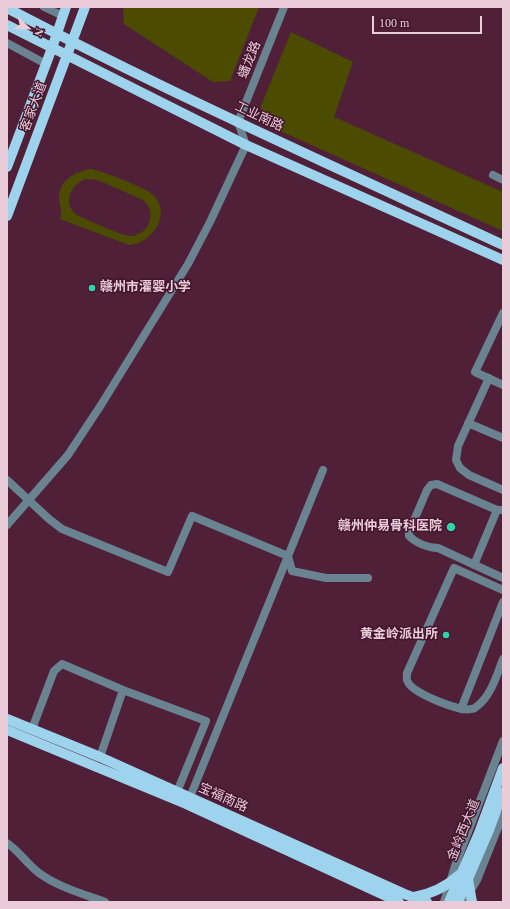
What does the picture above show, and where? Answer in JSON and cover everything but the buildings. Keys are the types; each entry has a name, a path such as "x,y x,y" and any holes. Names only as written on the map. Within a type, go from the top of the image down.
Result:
{"main road":[{"name":"客家大道","path":"7,216 85,7"},
{"name":"工业南路","path":"7,8 238,122 503,245"},
{"name":"客家大道","path":"7,167 65,12"},
{"path":"7,25 246,145 503,260"},
{"name":"宝福南路","path":"7,719 100,757 177,792 188,801 399,902"},
{"name":"宝福南路","path":"7,730 188,801 427,902"},
{"name":"金岭西大道","path":"458,902 464,876 503,768"},
{"name":"金岭西大道","path":"450,902 489,830 503,792"},
{"path":"414,897 434,892 464,876 471,897"}],"street":[{"path":"44,7 65,12"},
{"name":"蟠龙路","path":"238,122 284,7"},
{"path":"7,43 46,64"},
{"path":"7,525 68,455 101,405 188,264 210,222 246,145 238,122"},
{"path":"493,175 503,180"},
{"path":"503,313 475,372 503,385"},
{"path":"489,378 458,446 456,460 460,468 469,475 503,490"},
{"path":"468,423 503,438"},
{"path":"188,801 323,470"},
{"path":"7,480 62,529 168,572 192,516 288,556"},
{"path":"474,565 500,510 437,484 431,485 427,490 409,532 409,536 414,541 431,548 438,548 474,565 503,578"},
{"path":"288,556 292,571 326,578 368,578"},
{"path":"503,590 454,568 407,673 407,681 412,688 424,696 461,709 470,710 484,699 503,659"},
{"path":"461,709 503,602"},
{"path":"32,729 54,670 62,664 123,690 206,721 177,792"},
{"path":"100,757 123,690"},
{"path":"444,902 455,866 503,741"},
{"path":"464,902 471,897 503,814"},
{"path":"7,843 39,874 58,885 105,902"}],"shaded area":[{"path":"123,7 259,7 230,81 213,82 124,24"},
{"path":"291,32 353,62 334,117 503,192 503,231 269,126 262,116 261,106"},
{"path":"92,169 106,173 152,194 158,201 161,209 160,218 157,226 146,239 129,245 60,219 61,211 59,197 62,185 70,177","holes":["86,179 98,180 145,202 150,208 151,216 148,225 143,231 134,236 126,235 98,225 75,213 69,203 71,191 75,186"]}],"place":[{"name":"赣州市灌婴小学","path":"92,288"},
{"name":"赣州仲易骨科医院","path":"451,527"},
{"name":"黄金岭派出所","path":"446,635"}]}
